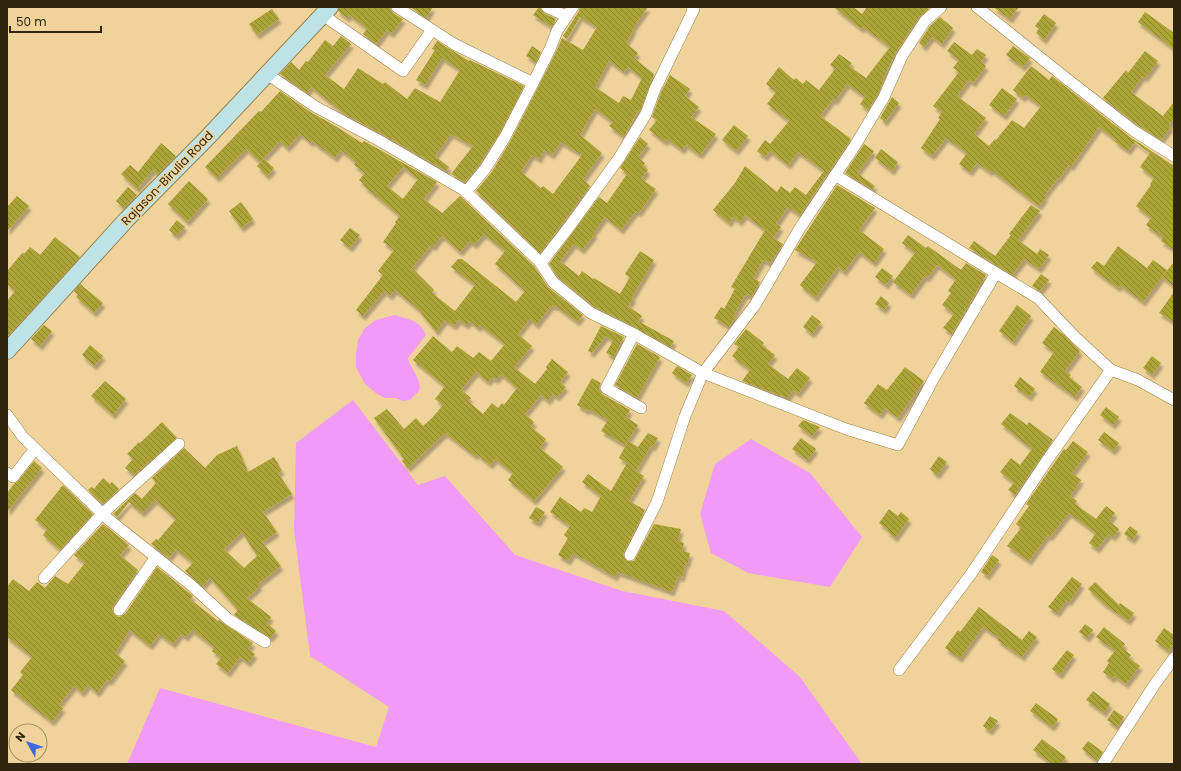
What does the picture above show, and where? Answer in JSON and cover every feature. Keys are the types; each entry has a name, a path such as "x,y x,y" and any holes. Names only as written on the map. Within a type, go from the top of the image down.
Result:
{"street":[{"path":"396,7 454,44 533,83"},
{"path":"547,7 566,16"},
{"path":"466,192 485,169 505,137 550,49 557,31 573,7"},
{"path":"541,263 620,158 646,114 655,89 694,9 692,7"},
{"path":"630,555 657,502 685,416 703,373 755,305 800,228 856,144 884,97 902,56 925,21 941,7"},
{"path":"977,7 1128,126 1174,156"},
{"path":"326,11 403,71 432,30"},
{"name":"Rajason-Birulia Road","path":"7,351 126,220 207,138 326,11"},
{"path":"267,74 316,107 380,141 466,192 541,263 553,282 591,312 634,334 703,373 846,429 898,444 934,378 996,273"},
{"path":"835,175 1038,298 1075,337 1111,370 1138,380 1174,400"},
{"path":"634,334 606,388 641,408"},
{"path":"899,670 971,574 1048,459 1111,370"},
{"path":"7,415 23,437 102,514 191,585 228,619 265,642"},
{"path":"44,578 102,514 179,444"},
{"path":"7,473 13,477 35,449"},
{"path":"118,610 156,557"},
{"path":"1103,764 1155,684 1174,658"}],"shaded area":[{"path":"394,315 417,323 426,335 408,358 420,383 419,391 410,400 403,401 395,398 385,398 377,394 365,384 356,367 358,340 365,328 376,320"},
{"path":"353,400 418,485 445,476 515,555 622,591 724,611 800,677 862,764 127,764 160,688 376,747 389,707 310,656 294,530 296,443"},
{"path":"751,439 810,473 862,537 830,587 748,573 711,553 700,514 715,464"}],"building":[{"path":"339,7 390,7 393,13 403,19 391,34 387,30 376,44 363,34 367,29 350,15 347,18 338,11"},
{"path":"410,7 433,7 426,18"},
{"path":"539,7 544,13 556,19 552,27 533,15"},
{"path":"580,7 648,7 633,28 634,29 626,43 638,53 634,58 654,74 640,111 638,110 624,137 609,126 613,122 595,109 580,135 602,153 583,179 590,186 540,253 476,191 491,173 511,140 562,38 583,50 597,27 580,17 567,39 563,36","holes":["609,61 624,72 628,67 642,78 631,100 623,96 619,103 595,87","561,142 582,155 553,194 543,186 541,188 521,172 532,155 539,159 544,150 552,155"]},
{"path":"834,7 853,7 862,14 867,7 926,7 929,9 919,17 896,52 883,79 884,80 878,94 868,110 860,104 865,97 847,84 835,101 833,99 820,116 851,139 800,215 788,207 776,224 781,227 773,238 783,244 770,263 763,260 753,278 760,282 752,296 748,294 746,296 745,295 734,315 736,316 729,327 714,318 721,307 724,309 735,289 731,287 765,230 745,215 740,222 733,217 729,223 713,210 735,183 745,166 777,192 781,186 790,193 795,187 806,195 824,171 798,152 788,165 770,151 765,157 757,151 765,140 770,144 789,121 767,104 776,92 766,84 779,67 794,80 796,78 803,84 806,80 819,90 835,69 830,65 839,54 852,63 849,66 866,78 890,47 863,27 861,29"},
{"path":"993,7 1019,7 1010,19"},
{"path":"272,9 279,19 257,35 249,24"},
{"path":"1145,12 1174,33 1174,49 1138,22"},
{"path":"1044,14 1056,23 1044,40 1036,33 1039,29 1035,26"},
{"path":"940,17 953,28 942,44 932,37 924,47 919,43 930,26"},
{"path":"341,36 351,44 325,75 344,89 358,68 383,84 385,82 407,99 415,88 440,102 460,70 442,58 425,85 416,80 435,50 432,49 437,41 469,61 470,60 524,86 499,134 479,165 465,182 451,174 473,146 451,134 435,156 449,167 446,171 346,115 311,87 307,93 280,74 291,62 299,70 306,61 308,62 325,40 333,46"},
{"path":"954,42 972,55 977,49 986,55 981,62 986,66 973,83 969,80 957,96 986,118 974,134 989,146 995,139 996,140 1012,120 1024,128 1041,106 1025,95 1023,98 1013,90 1031,66 1049,80 1052,76 1130,137 1174,166 1174,250 1161,241 1163,238 1146,225 1151,218 1136,206 1151,185 1150,184 1154,178 1140,167 1150,153 1135,142 1128,151 1114,141 1116,140 1099,127 1071,167 1069,165 1044,196 1046,197 1039,206 991,170 990,172 977,163 970,172 959,164 967,153 946,138 932,156 921,148 940,119 938,118 942,112 933,106 959,72 953,68 959,60 947,51"},
{"path":"532,46 541,52 536,62 526,56"},
{"path":"1013,46 1030,58 1023,67 1006,55"},
{"path":"1145,51 1158,61 1145,78 1143,76 1131,92 1163,116 1174,102 1174,118 1169,125 1171,127 1161,140 1138,125 1103,98 1126,70 1128,73"},
{"path":"670,75 690,89 685,96 699,107 691,117 716,134 700,155 686,145 682,150 667,139 665,142 649,130 657,120 652,117 661,92"},
{"path":"1002,88 1017,99 1004,116 989,105"},
{"path":"280,91 312,113 362,143 364,141 437,182 424,199 442,213 460,196 534,266 548,287 583,315 577,322 556,306 555,307 552,305 536,325 530,319 518,334 532,346 514,367 535,384 547,369 546,367 552,359 568,372 560,382 566,387 557,397 553,394 548,401 541,395 525,414 534,422 531,427 546,439 540,448 563,467 534,501 508,480 513,473 495,459 490,465 477,454 475,456 445,433 408,468 402,461 404,459 374,418 387,409 404,429 416,418 423,426 443,405 435,399 445,386 413,360 433,336 452,352 457,346 473,358 479,352 491,361 505,344 480,325 478,328 470,321 466,325 459,320 454,326 445,320 436,332 418,309 395,290 390,296 384,291 363,316 356,310 383,275 378,271 394,250 383,242 400,216 364,186 365,185 359,180 365,173 354,165 356,162 341,150 335,158 312,141 311,143 300,134 287,148 280,141 260,162 246,149 217,178 205,167 259,111 261,112","holes":["403,167 418,179 403,199 387,186","484,234 505,251 495,264 525,291 516,302 462,259 458,259 451,267 475,285 455,311 432,293 434,290 412,268 431,245 433,247 442,236 460,252 470,241 474,245","476,372 488,382 492,377 496,380 501,374 517,388 504,405 502,403 498,408 492,403 483,414 468,401 471,398 461,390"]},
{"path":"892,97 899,103 885,122 880,118"},
{"path":"734,125 748,136 736,151 722,140"},
{"path":"640,137 648,144 638,157 645,163 643,166 648,170 641,179 656,189 639,213 636,211 621,230 605,217 593,233 595,234 582,250 574,244 560,261 579,276 582,271 620,294 630,277 625,274 640,251 654,260 632,297 634,298 628,306 642,316 638,321 674,341 670,347 595,307 558,277 549,264 599,197 607,203 627,174 620,168"},
{"path":"161,143 176,156 158,174 153,170 137,189 121,174 130,165 138,172"},
{"path":"864,144 874,151 857,173 875,186 872,189 845,173"},
{"path":"881,149 898,162 892,171 875,158"},
{"path":"264,159 274,168 267,176 257,166"},
{"path":"189,181 208,199 187,222 168,204"},
{"path":"837,185 875,208 859,230 884,249 874,263 859,252 844,272 838,267 815,298 800,285 817,262 795,250"},
{"path":"128,187 137,195 124,208 116,201"},
{"path":"17,196 29,206 7,231 7,207"},
{"path":"241,202 253,219 241,228 229,211"},
{"path":"1031,205 1040,211 1018,240 1009,234"},
{"path":"177,220 185,227 176,236 169,230"},
{"path":"350,228 360,235 350,248 340,240"},
{"path":"908,235 926,248 928,246 961,270 966,263 986,275 952,334 943,328 954,314 942,305 951,293 948,291 956,279 937,265 927,278 925,276 911,295 893,282 915,253 902,243"},
{"path":"1011,235 1037,254 1040,249 1049,255 1039,269 1024,259 1012,275 969,248 974,241 995,256"},
{"path":"55,237 80,257 7,337 7,301 15,291 7,284 7,271 23,252 24,254 30,247 40,255"},
{"path":"1118,246 1147,268 1153,260 1167,270 1143,302 1120,285 1118,288 1091,268 1097,261 1104,266"},
{"path":"1174,262 1174,286 1162,277"},
{"path":"882,268 893,276 886,285 875,277"},
{"path":"1041,274 1049,280 1040,291 1032,286"},
{"path":"80,284 103,303 94,313 76,297 78,295 74,291"},
{"path":"1174,292 1174,322 1159,313"},
{"path":"881,296 889,303 884,310 875,304"},
{"path":"1017,305 1031,316 1013,342 999,331"},
{"path":"812,315 821,322 812,334 803,327"},
{"path":"44,325 52,331 40,346 31,339"},
{"path":"601,326 624,337 614,357 606,353 613,341 606,336 592,353 588,351"},
{"path":"1054,327 1080,351 1065,371 1071,375 1069,377 1082,387 1075,397 1040,372 1054,352 1042,343"},
{"path":"746,329 764,343 762,345 775,355 768,364 788,379 797,368 810,378 798,394 793,390 787,398 742,381 750,370 732,356 739,347 734,344"},
{"path":"637,344 660,357 637,398 615,385"},
{"path":"90,345 103,356 94,366 82,355"},
{"path":"1152,356 1161,363 1152,375 1143,368"},
{"path":"677,366 692,375 686,383 672,373"},
{"path":"905,367 924,381 898,418 885,408 880,415 864,403 878,384 887,390"},
{"path":"1020,377 1035,389 1029,397 1014,386"},
{"path":"592,378 601,383 599,389 602,394 630,410 626,417 638,425 625,445 601,431 608,420 577,405"},
{"path":"105,381 126,399 113,415 91,396"},
{"path":"1106,407 1119,417 1113,425 1100,415"},
{"path":"1010,413 1027,425 1029,422 1053,440 1015,495 1008,490 1014,483 1000,472 1011,458 1020,465 1032,449 1001,424"},
{"path":"803,420 820,427 812,436 798,426"},
{"path":"162,422 177,438 134,475 125,468 133,459 127,454"},
{"path":"1104,432 1119,443 1113,451 1098,440"},
{"path":"648,433 658,438 653,447 651,446 636,471 644,476 629,501 645,510 623,556 627,561 634,561 654,524 681,529 678,541 684,543 682,551 690,553 682,578 678,576 672,592 618,572 615,577 573,553 568,561 558,555 568,538 564,535 570,526 550,512 560,497 581,512 584,508 592,512 601,496 582,482 588,474 611,491 627,463 619,458 628,441 638,447"},
{"path":"801,438 816,449 807,460 792,449"},
{"path":"1073,441 1088,452 1072,473 1081,480 1070,496 1077,501 1075,504 1096,519 1106,506 1115,513 1109,521 1119,529 1113,537 1109,534 1097,549 1089,543 1096,533 1069,513 1050,537 1048,535 1029,561 1007,546 1021,528 1016,524 1029,506 1026,504 1064,449 1066,450"},
{"path":"237,446 248,472 274,457 282,471 278,473 292,494 263,512 277,532 262,542 281,566 258,584 260,586 247,598 271,617 267,623 276,631 270,638 234,615 238,610 210,578 202,586 185,571 193,563 176,549 169,558 151,544 156,539 158,540 176,519 155,500 142,513 129,502 117,517 113,514 135,493 142,499 156,483 152,478 184,448 205,468 217,455","holes":["242,532 257,556 244,568 224,549"]},
{"path":"939,456 947,462 937,475 930,469"},
{"path":"34,461 42,468 7,512 7,493"},
{"path":"103,478 110,484 112,482 119,489 103,504 88,490 91,487 94,489"},
{"path":"63,485 93,514 60,550 43,535 47,529 35,520"},
{"path":"536,507 545,512 538,523 529,518"},
{"path":"889,509 898,516 901,512 909,519 895,538 879,523"},
{"path":"103,524 129,545 120,555 138,570 113,606 112,610 115,615 119,617 125,614 157,567 193,596 190,599 218,621 219,620 253,643 248,649 255,654 248,663 240,657 228,673 216,664 221,658 212,651 214,647 192,630 186,637 181,634 173,644 159,634 150,646 130,630 115,653 125,661 110,681 107,680 97,693 88,685 82,693 74,686 59,705 63,708 52,722 11,690 23,675 20,672 32,657 7,637 7,587 13,579 29,591 37,582 45,588 55,576 68,584 85,563 74,555"},
{"path":"1130,526 1138,532 1132,540 1124,534"},
{"path":"992,555 999,560 987,576 981,572"},
{"path":"1072,577 1082,584 1069,602 1067,600 1057,613 1048,607"},
{"path":"1095,582 1119,605 1120,603 1134,613 1128,621 1103,603 1088,589"},
{"path":"979,607 1022,640 1029,631 1037,637 1022,657 997,640 999,638 983,627 960,658 945,648 958,630 960,632"},
{"path":"1085,624 1093,630 1087,638 1079,632"},
{"path":"1104,627 1125,644 1122,648 1131,655 1129,658 1140,666 1126,684 1114,676 1112,679 1103,672 1109,663 1107,661 1115,651 1096,637"},
{"path":"1164,628 1174,635 1174,643 1168,651 1155,641"},
{"path":"1067,650 1074,655 1060,675 1052,669"},
{"path":"1093,691 1110,704 1104,713 1086,700"},
{"path":"1036,703 1058,719 1052,727 1030,711"},
{"path":"1114,710 1124,717 1117,727 1107,720"},
{"path":"990,716 998,721 990,731 983,726"},
{"path":"1042,739 1066,757 1061,764 1052,764 1033,750"},
{"path":"1088,741 1103,752 1097,761 1082,749"}]}
